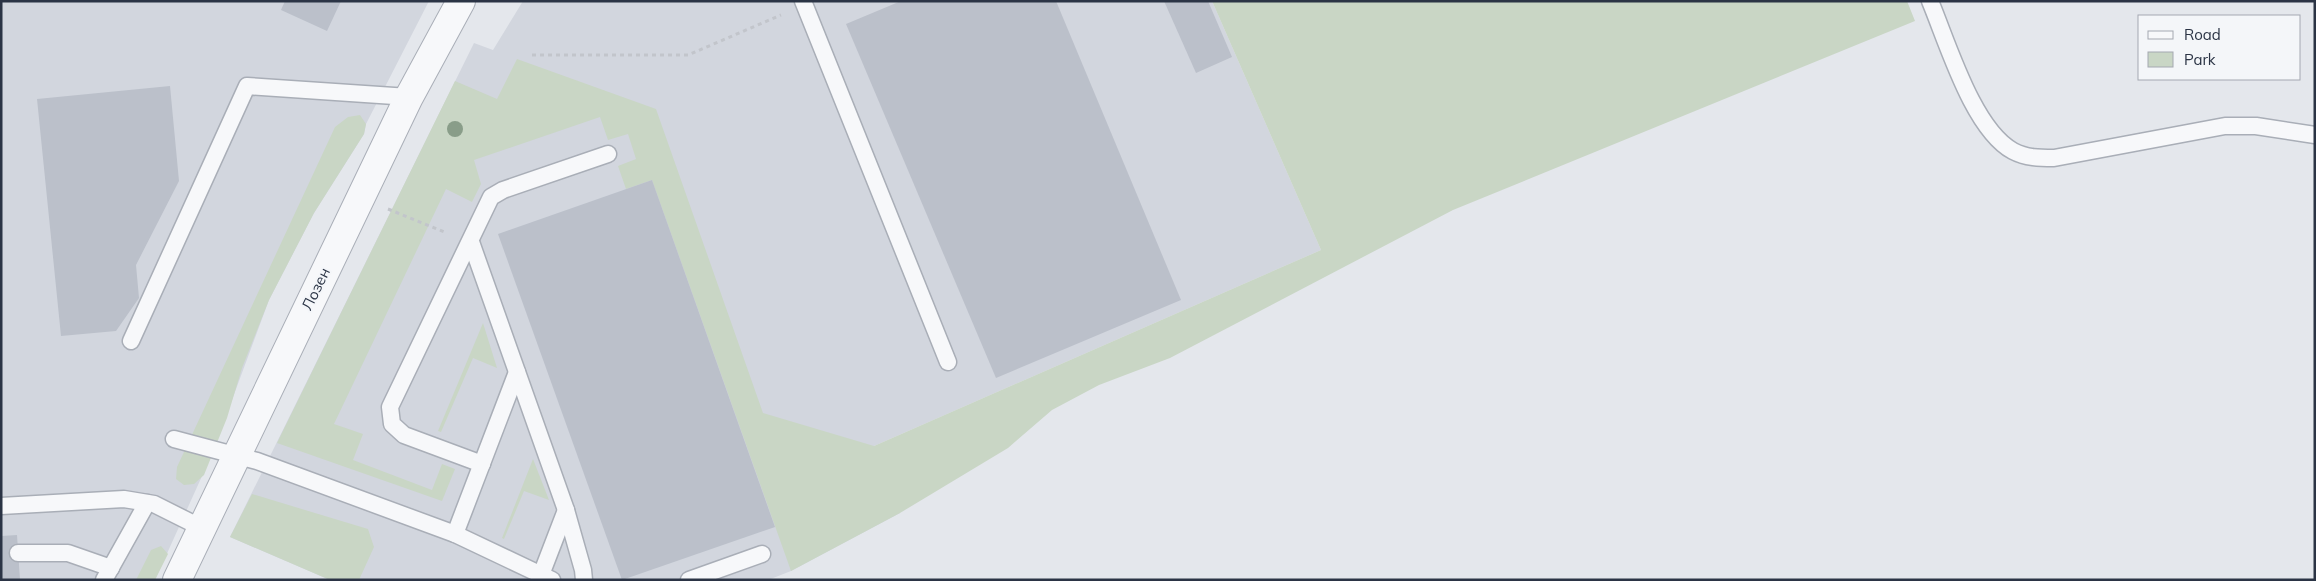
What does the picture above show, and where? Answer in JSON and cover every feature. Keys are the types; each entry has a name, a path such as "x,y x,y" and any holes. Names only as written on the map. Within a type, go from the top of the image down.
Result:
{"street":[{"name":"Лозен","path":"177,580 410,97 461,1"}],"lane":[{"path":"1930,1 1982,121 1997,140 2014,152 2033,158 2054,158 2225,126 2256,126 2315,135"},
{"path":"803,3 948,362"},
{"path":"130,342 247,86 410,97"},
{"path":"482,464 404,435 392,424 390,407 491,197 503,190 608,154"},
{"path":"471,242 566,510 584,570 584,580"},
{"path":"454,534 517,372"},
{"path":"174,439 257,461 454,534 547,578 566,510"},
{"path":"1,506 94,499 124,499 154,504 202,528"},
{"path":"18,553 68,553 108,574 147,503"},
{"path":"689,580 762,554"}],"path":[{"path":"532,55 688,54 803,3"},
{"path":"381,206 428,227 471,242"}],"shaded area":[{"path":"1,1 429,1 366,124 364,134 314,213 269,300 212,454 155,580 1,580"},
{"path":"523,1 1212,1 1321,250 874,446 900,513 791,571 768,580 330,580 230,537 474,43 493,50"}],"green space":[{"path":"1212,1 1907,1 1915,21 1453,210 1170,358 1099,385 1052,410 1008,448 900,513 791,571 652,180 626,189 618,166 636,159 628,134 608,140 600,117 474,160 481,184 472,202 446,189 334,424 363,434 353,460 432,490 442,464 455,469 442,501 277,443 455,81 497,99 517,59 656,109 763,413 874,446 1321,250"},
{"path":"360,115 366,124 364,134 314,213 269,300 242,368 227,418 204,475 194,484 184,485 176,479 177,467 335,127 348,117"},
{"path":"483,323 497,368 473,358 441,432 438,431"},
{"path":"533,459 549,500 524,491 504,539 502,538"},
{"path":"252,494 368,529 374,547 359,580 330,580 230,537"},
{"path":"161,546 168,554 155,580 136,580 151,550"}],"building":[{"path":"285,1 341,1 327,31 281,10"},
{"path":"901,1 1056,1 1181,300 996,378 846,24"},
{"path":"1164,1 1208,1 1232,57 1196,73"},
{"path":"170,86 179,181 136,265 139,298 116,331 61,336 37,99"},
{"path":"652,180 775,527 622,580 498,234"},
{"path":"17,535 20,580 1,580 1,536"}]}
